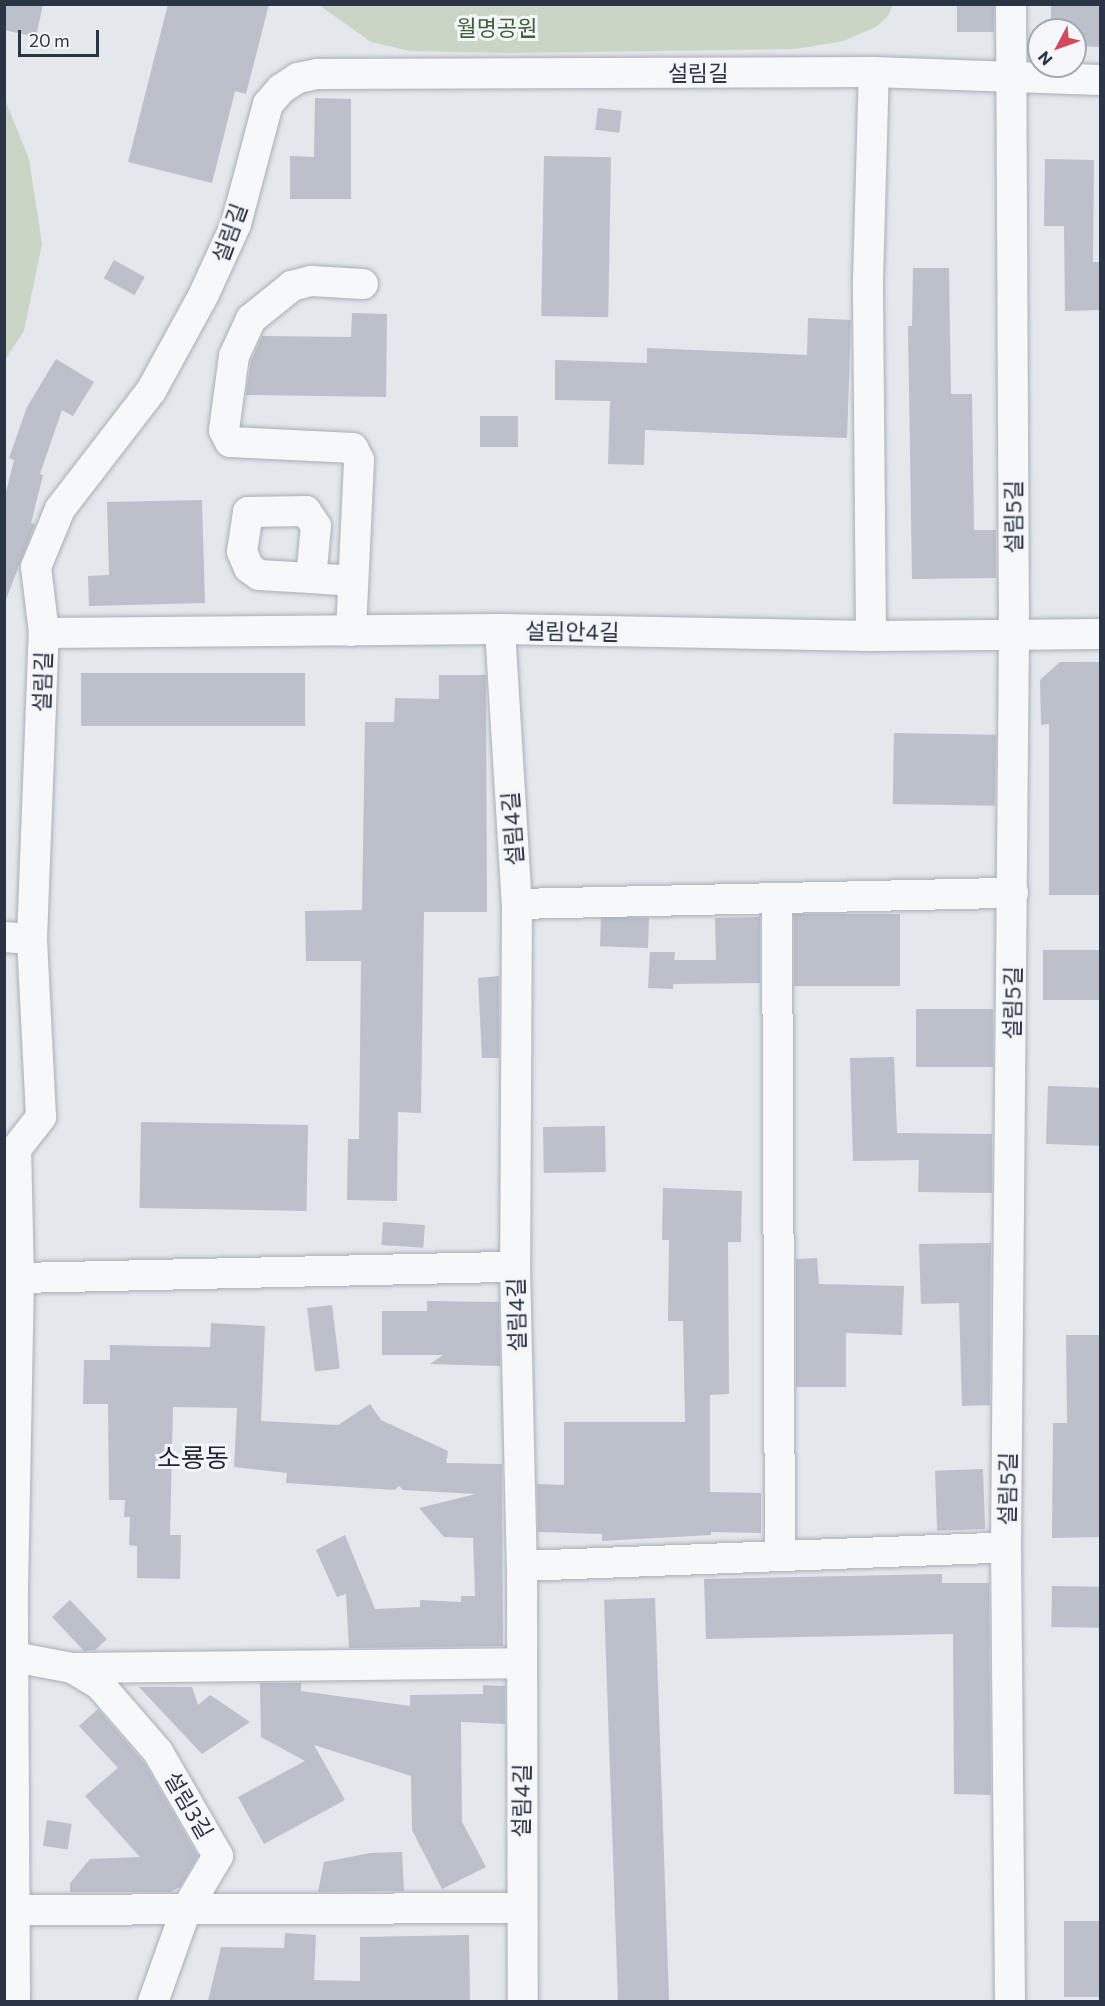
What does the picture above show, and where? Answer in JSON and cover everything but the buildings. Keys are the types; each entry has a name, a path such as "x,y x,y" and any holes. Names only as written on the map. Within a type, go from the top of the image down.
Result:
{"street":[{"name":"설림5길","path":"1010,2001 1006,1546 1014,635 1011,4"},
{"name":"설림길","path":"15,2001 9,1910 9,1586 19,1278 10,1149 40,1117 18,938 44,633 36,567 60,508 151,391 204,294 236,224 260,122 281,88 298,78 317,74 874,72 1101,80"},
{"path":"871,636 868,281 874,72"},
{"path":"351,631 358,460 352,448 230,442 224,430 234,356 251,319 292,286 310,281 363,284"},
{"path":"311,578 353,581"},
{"name":"설림안4길","path":"44,633 500,629 871,636 1101,634"},
{"name":"설림4길","path":"500,629 517,904 515,1268 522,1566 520,1908 523,2001"},
{"path":"517,904 777,901 1013,893"},
{"path":"777,901 780,1554"},
{"path":"19,1278 515,1268"},
{"path":"522,1566 1006,1546"},
{"path":"10,1655 72,1668 522,1663"},
{"name":"설림3길","path":"72,1668 100,1685 158,1752 193,1808 218,1856 186,1910 153,2001"},
{"path":"9,1910 520,1908"}],"green space":[{"name":"월명공원","path":"893,4 888,16 876,27 843,41 796,49 509,53 410,51 371,42 319,5"},
{"path":"4,97 29,159 42,244 24,331 5,360"}],"district":[{"name":"소룡동","path":"193,1457"}]}
